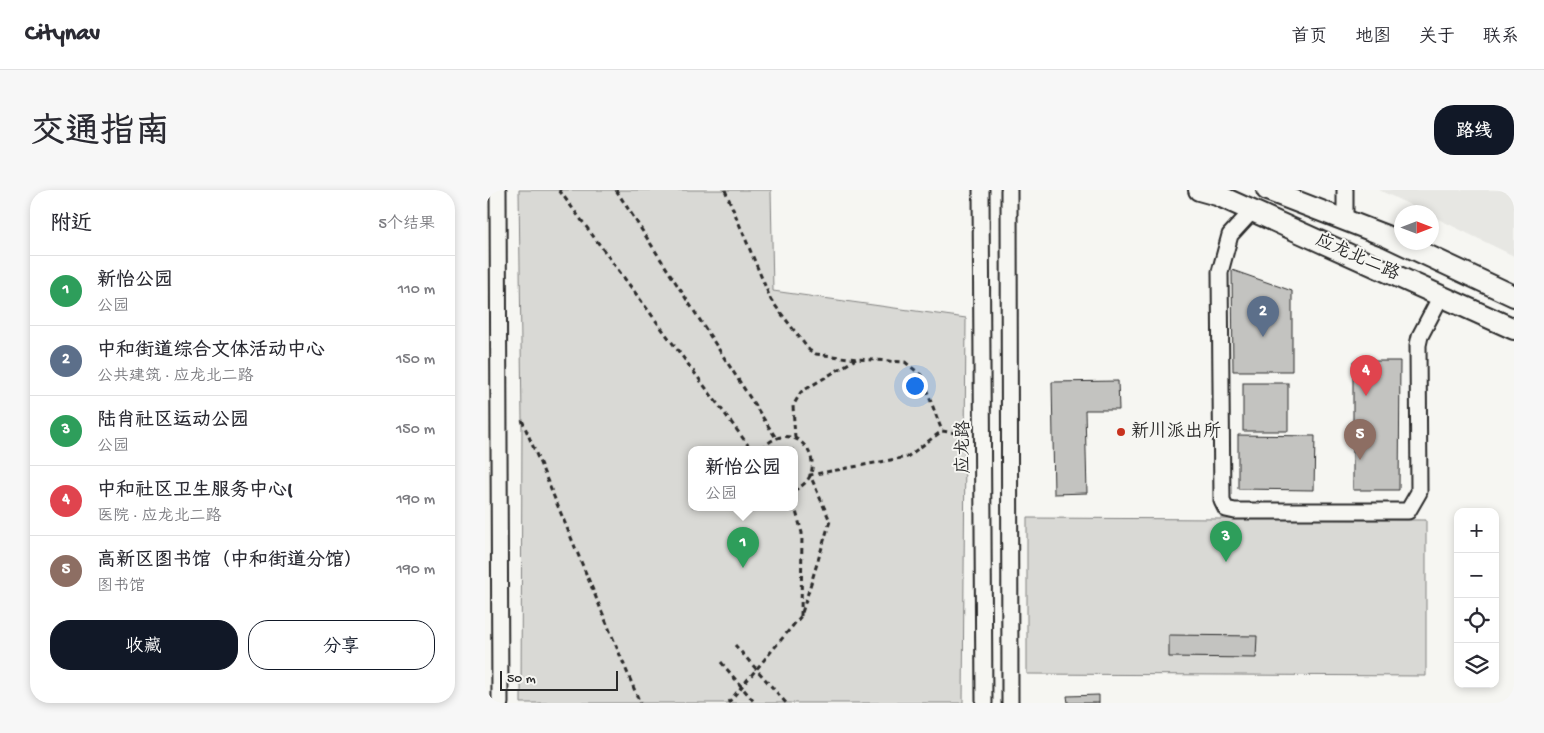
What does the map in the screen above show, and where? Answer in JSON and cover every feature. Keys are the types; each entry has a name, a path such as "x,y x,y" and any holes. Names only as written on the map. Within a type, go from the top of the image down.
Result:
{"main road":[{"name":"应龙北二路","path":"1199,190 1252,211 1514,329"},
{"name":"应龙北二路","path":"1267,190 1386,236 1514,296"}],"street":[{"path":"498,190 500,703"},
{"name":"应龙路","path":"981,190 984,703"},
{"path":"1009,190 1011,703"},
{"path":"1345,190 1345,220"},
{"path":"1252,211 1229,235 1220,272 1222,501 1226,509 1235,511 1408,511 1419,492 1418,345 1420,336 1441,296"}],"path":[{"path":"559,190 749,446"},
{"path":"616,190 776,438"},
{"path":"725,190 771,300 809,350 817,354 905,362 921,375 942,431"},
{"path":"795,438 793,406 801,392 857,359"},
{"path":"522,420 640,703"},
{"path":"798,487 806,482 811,475 907,457 942,431 965,434"},
{"path":"728,703 801,616 830,522 811,475 812,458 808,449 795,438 776,438 766,446"},
{"path":"796,511 802,533 801,616"},
{"path":"735,645 786,703"},
{"path":"721,662 755,703"}],"shaded area":[{"path":"519,190 771,190 773,291 966,318 963,703 521,703 522,420"},
{"path":"1379,190 1514,190 1514,256 1439,219 1439,205 1410,205"},
{"path":"1027,518 1426,520 1426,676 1027,674"}],"building":[{"path":"1232,270 1292,291 1292,371 1233,371"},
{"path":"1353,361 1400,361 1399,490 1353,490"},
{"path":"1118,381 1119,410 1085,410 1087,493 1054,494 1052,382"},
{"path":"1243,383 1288,383 1288,431 1243,431"},
{"path":"1238,435 1315,436 1314,490 1238,489"},
{"path":"1169,635 1257,636 1256,658 1169,657"},
{"path":"1099,695 1099,703 1068,703 1067,696"}],"place":[{"name":"中和街道综合文体活动中心","path":"1263,337"},
{"name":"中和社区卫生服务中心(","path":"1366,396"},
{"name":"新川派出所","path":"1121,432"},
{"name":"高新区图书馆（中和街道分馆）","path":"1360,460"},
{"name":"陆肖社区运动公园","path":"1226,562"},
{"name":"新怡公园","path":"743,568"}]}
